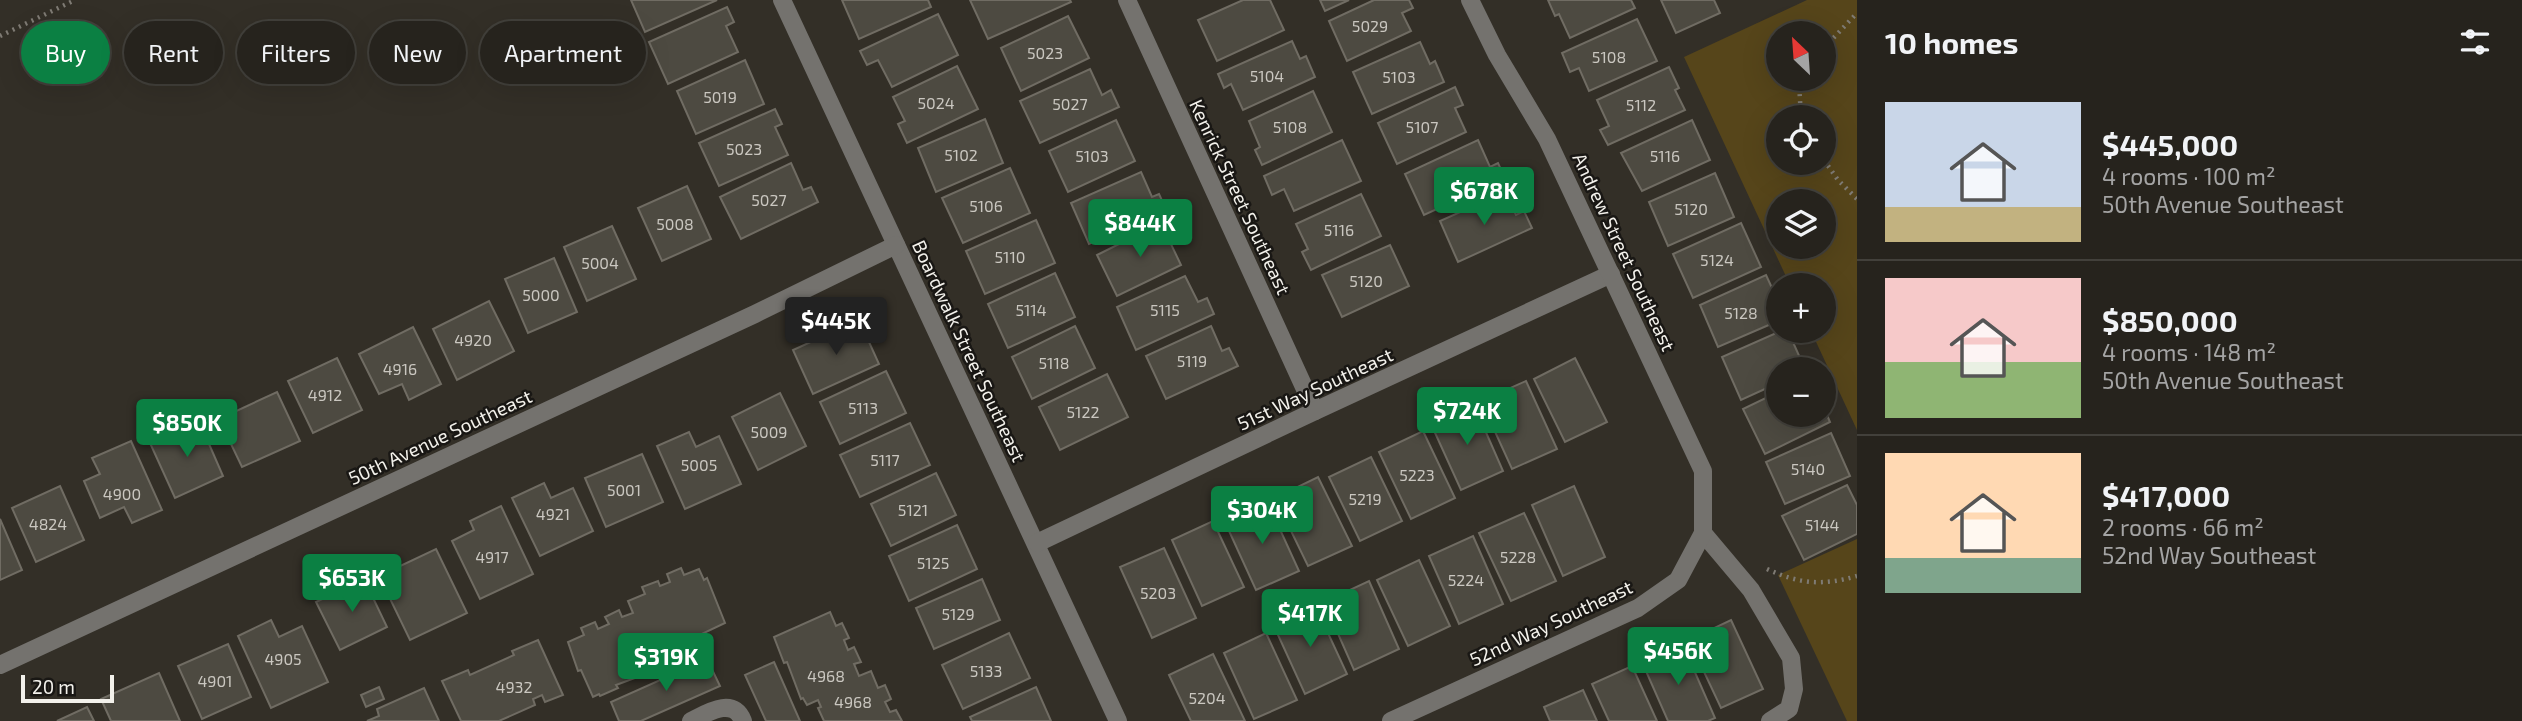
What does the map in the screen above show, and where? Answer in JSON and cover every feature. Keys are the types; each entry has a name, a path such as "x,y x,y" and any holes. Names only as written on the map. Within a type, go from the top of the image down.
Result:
{"street":[{"name":"Boardwalk Street Southeast","path":"782,0 1118,721"},
{"name":"Kenrick Street Southeast","path":"1127,0 1315,411"},
{"name":"Andrew Street Southeast","path":"1470,0 1497,55 1547,139 1703,471 1703,533"},
{"name":"50th Avenue Southeast","path":"0,664 730,326 896,245"},
{"name":"51st Way Southeast","path":"1037,543 1611,274"},
{"name":"52nd Way Southeast","path":"1391,721 1638,608 1678,580 1703,533"},
{"path":"1703,533 1751,590 1791,658 1794,689 1789,709 1770,721"},
{"path":"691,721 720,707 730,708 741,715 743,721"}],"path":[{"path":"0,36 75,0"},
{"path":"1836,35 1857,13"},
{"path":"1834,175 1857,199"},
{"path":"1758,565 1790,580 1832,583 1857,576"}],"shaded area":[{"path":"1807,0 1857,0 1857,430 1836,385 1836,357 1823,357 1817,343 1836,343 1836,273 1784,273 1778,259 1836,259 1836,189 1766,189 1766,233 1684,57"},
{"path":"1857,539 1857,721 1847,721 1778,575"}],"building":[{"path":"631,0 717,0 646,32 646,21 640,21"},
{"path":"842,0 928,0 931,7 859,39"},
{"path":"970,0 1070,0 1071,2 988,39"},
{"path":"1243,0 1270,0 1284,30 1217,61 1198,20"},
{"path":"1320,0 1349,0 1325,11"},
{"path":"1374,0 1409,0 1413,8 1402,13 1411,31 1347,61 1329,21"},
{"path":"1548,0 1631,0 1635,8 1570,38 1559,14 1555,16"},
{"path":"1661,0 1714,0 1720,13 1676,33"},
{"path":"727,7 734,22 726,26 738,52 668,84 649,42"},
{"path":"938,14 958,55 892,87 878,60 867,65 860,51"},
{"path":"1068,16 1089,58 1021,91 1001,48"},
{"path":"1637,19 1657,61 1589,91 1579,68 1570,72 1562,53"},
{"path":"1292,41 1300,59 1306,56 1315,77 1243,110 1231,84 1224,88 1218,74"},
{"path":"1420,42 1430,64 1435,61 1444,82 1372,114 1353,72"},
{"path":"745,60 764,104 696,134 677,91"},
{"path":"957,66 978,109 907,143 898,124 905,121 893,97"},
{"path":"1669,67 1679,88 1675,90 1685,110 1608,145 1600,130 1609,126 1597,100"},
{"path":"1090,69 1102,95 1111,90 1119,107 1040,143 1020,101"},
{"path":"1455,87 1463,105 1455,108 1466,132 1397,164 1378,123"},
{"path":"1313,91 1332,132 1262,165 1255,150 1260,147 1249,121"},
{"path":"775,109 782,124 775,127 788,155 719,186 699,143"},
{"path":"985,119 1003,163 936,192 918,148"},
{"path":"1116,120 1135,161 1068,192 1049,151"},
{"path":"1692,120 1710,160 1642,191 1621,153"},
{"path":"1342,140 1361,181 1294,211 1284,189 1272,195 1264,176"},
{"path":"1478,140 1490,167 1498,163 1505,178 1424,215 1405,174"},
{"path":"791,163 803,190 811,187 818,202 741,239 720,197"},
{"path":"1010,168 1030,213 963,243 942,198"},
{"path":"1141,172 1152,197 1159,194 1166,209 1089,244 1071,203"},
{"path":"1715,173 1734,217 1668,246 1649,202"},
{"path":"687,186 711,239 662,261 638,208"},
{"path":"1505,192 1516,215 1524,211 1532,228 1458,262 1440,221"},
{"path":"1361,194 1381,236 1311,270 1302,252 1308,249 1296,224"},
{"path":"1036,220 1055,263 985,294 966,251"},
{"path":"1167,220 1175,237 1169,240 1181,265 1117,296 1097,255"},
{"path":"1741,223 1761,267 1693,298 1673,254"},
{"path":"612,226 636,279 587,301 564,247"},
{"path":"1390,245 1409,286 1342,317 1322,275"},
{"path":"554,258 577,312 528,333 505,279"},
{"path":"1055,273 1075,317 1008,348 988,304"},
{"path":"1766,275 1766,326 1718,347 1700,305"},
{"path":"1185,276 1198,302 1207,298 1214,314 1136,350 1117,307"},
{"path":"489,301 514,351 457,380 433,329"},
{"path":"859,320 879,364 813,394 793,350"},
{"path":"1075,326 1095,368 1032,399 1012,357"},
{"path":"1211,326 1222,351 1229,348 1238,366 1166,399 1146,356"},
{"path":"413,327 441,384 409,400 402,384 379,394 359,354"},
{"path":"1766,338 1766,343 1793,343 1800,357 1766,357 1766,389 1741,400 1722,357"},
{"path":"337,358 362,410 313,433 288,381"},
{"path":"1575,358 1607,422 1565,442 1534,379"},
{"path":"886,371 906,413 840,444 820,402"},
{"path":"1107,374 1128,417 1060,450 1039,407"},
{"path":"1526,381 1557,449 1512,469 1481,401"},
{"path":"277,392 300,441 242,467 219,419"},
{"path":"780,393 806,446 758,470 732,417"},
{"path":"1766,398 1766,427 1820,427 1765,454 1743,409"},
{"path":"1474,405 1503,471 1461,490 1431,424"},
{"path":"199,421 223,476 175,498 150,443"},
{"path":"910,423 930,465 860,497 840,455"},
{"path":"1423,431 1455,498 1411,519 1379,452"},
{"path":"689,432 696,447 719,436 741,484 685,509 657,446"},
{"path":"1831,433 1850,476 1785,504 1766,462"},
{"path":"131,441 162,510 132,523 124,507 100,518 84,481 100,474 92,458"},
{"path":"642,454 663,502 606,527 585,478"},
{"path":"1371,457 1402,521 1360,541 1329,477"},
{"path":"936,473 956,515 891,546 871,504"},
{"path":"1318,477 1352,546 1308,566 1275,498"},
{"path":"544,483 551,498 573,488 593,531 540,556 512,498"},
{"path":"1847,485 1857,505 1857,534 1804,560 1782,516"},
{"path":"60,486 84,540 36,562 12,508"},
{"path":"1574,486 1605,557 1563,576 1532,505"},
{"path":"1267,501 1299,571 1256,590 1224,520"},
{"path":"501,506 533,574 480,599 452,541 474,530 470,521"},
{"path":"1524,513 1556,581 1511,601 1479,533"},
{"path":"0,519 22,570 0,580"},
{"path":"1213,521 1244,587 1202,606 1172,540"},
{"path":"957,525 977,569 909,601 889,556"},
{"path":"1473,536 1503,604 1459,624 1429,556"},
{"path":"1164,548 1196,618 1152,638 1120,567"},
{"path":"436,549 467,613 410,640 379,576"},
{"path":"1419,560 1450,626 1408,646 1377,580"},
{"path":"681,568 684,575 699,569 704,580 707,578 725,623 664,652 663,650 656,653 662,665 656,670 593,697 581,670 578,671 568,642 584,635 581,628 595,622 598,629 609,624 605,617 619,610 622,617 633,613 628,601 645,594 642,587 658,581 660,586 670,582 667,574"},
{"path":"364,579 387,627 340,650 316,602"},
{"path":"982,579 1000,620 934,649 916,608"},
{"path":"1369,581 1399,649 1354,670 1324,602"},
{"path":"1315,605 1347,674 1305,694 1273,624"},
{"path":"830,612 836,626 842,623 849,638 844,640 848,650 854,647 861,662 854,664 859,676 871,671 878,688 885,685 891,699 885,702 890,712 896,710 902,721 824,721 818,708 821,707 818,700 807,705 803,698 801,699 774,637"},
{"path":"271,620 279,637 302,626 328,682 271,708 238,636"},
{"path":"1731,620 1763,689 1721,708 1689,640"},
{"path":"1009,633 1030,678 963,709 942,665"},
{"path":"1266,633 1297,700 1254,719 1224,653"},
{"path":"538,640 563,695 545,702 542,695 533,699 535,705 499,721 461,721 442,681 468,670 470,675 514,655 512,651"},
{"path":"228,644 251,697 202,719 178,666"},
{"path":"1683,645 1715,718 1708,721 1668,721 1642,662"},
{"path":"1213,654 1245,721 1191,721 1169,675"},
{"path":"707,659 720,686 641,721 619,721 611,702"},
{"path":"774,662 800,721 766,721 745,675"},
{"path":"1632,666 1657,721 1609,721 1592,684"},
{"path":"159,673 180,721 111,721 101,699"},
{"path":"379,687 384,699 366,707 361,695"},
{"path":"1036,687 1051,721 972,721 970,717"},
{"path":"424,688 439,721 367,721 379,716 377,709"},
{"path":"1583,690 1597,721 1550,721 1544,707"},
{"path":"87,707 94,721 57,721"}]}
